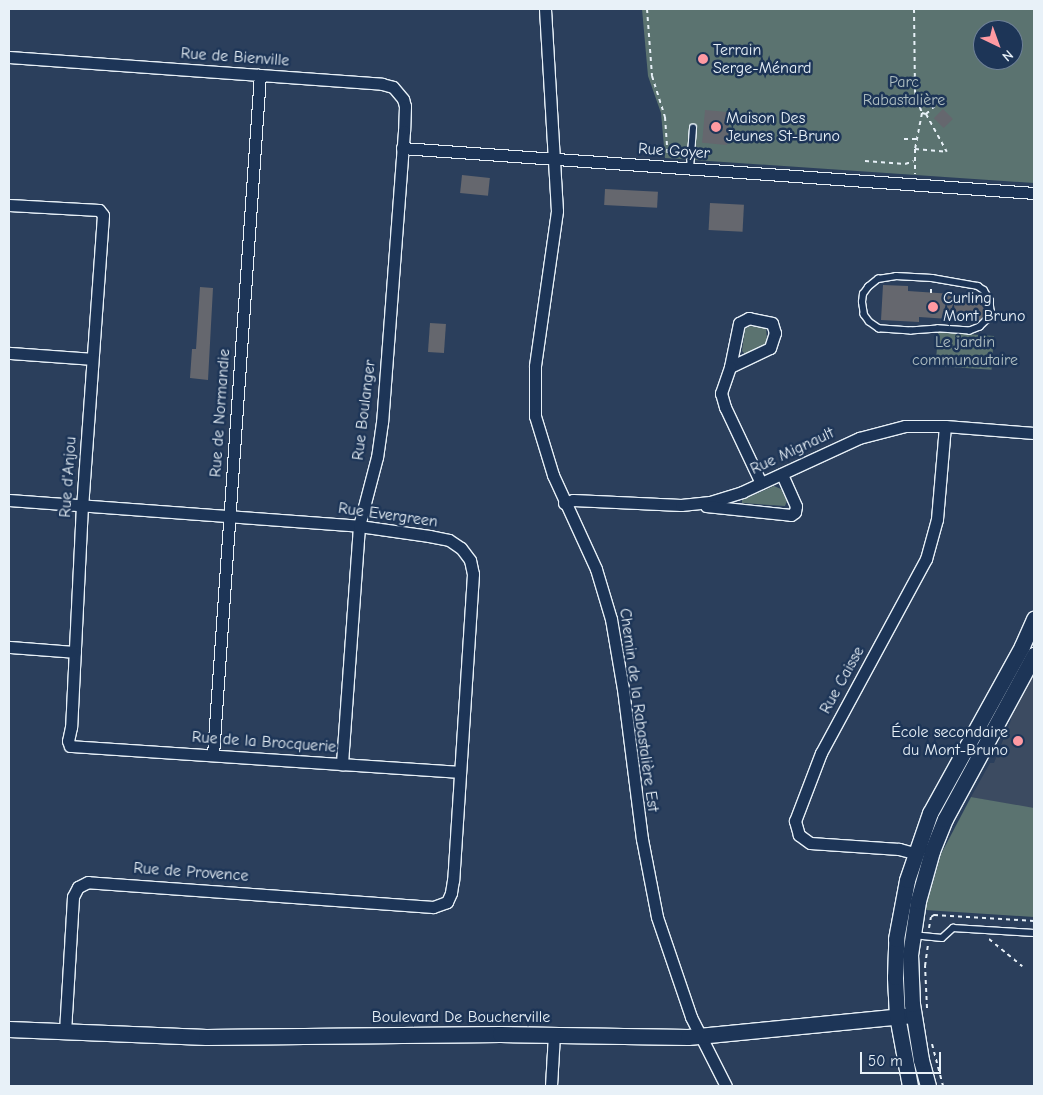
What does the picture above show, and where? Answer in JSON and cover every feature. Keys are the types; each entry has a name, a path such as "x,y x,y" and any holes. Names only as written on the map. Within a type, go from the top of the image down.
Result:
{"street":[{"name":"Chemin de la Rabastalière Est","path":"545,9 555,159 556,224 535,366 534,398 541,441 564,503 596,569 611,619 623,689 642,839 652,898 669,956 700,1036 726,1086"},
{"name":"Rue de Bienville","path":"9,57 260,74 390,86 399,92 404,102 402,148"},
{"name":"Rue de Normandie","path":"212,755 260,74"},
{"name":"Rue Goyer","path":"402,148 1034,192"},
{"name":"Rue Boulanger","path":"342,764 359,526 377,457 382,422 402,148"},
{"name":"Rue d'Anjou","path":"9,205 99,210 102,212 82,505 69,744"},
{"path":"730,367 772,347 775,331 772,323 749,318 740,321 737,325 730,367 722,385 722,400 761,483"},
{"path":"9,353 92,359"},
{"name":"Rue Mignault","path":"564,503 573,500 697,505 731,496 848,443 882,431 914,426 945,426 1034,433"},
{"name":"Rue Caisse","path":"914,853 899,849 814,844 801,837 795,821 821,753 922,569 930,549 939,502 945,426"},
{"path":"697,505 791,515 795,512 796,506 782,474"},
{"name":"Rue Evergreen","path":"9,500 359,526 448,540 461,548 472,564 473,579 458,772 453,880 447,902"},
{"path":"910,1086 897,1016 896,939 902,898 914,853 940,793 1022,646 1034,619"},
{"path":"9,647 75,652"},
{"path":"928,1086 920,1014 910,973 912,935 927,868 945,818 1034,655"},
{"name":"Rue de la Brocquerie","path":"69,744 73,748 212,755 458,772"},
{"name":"Rue de Provence","path":"65,1033 73,897 78,887 88,882 433,908 447,902"},
{"name":"Boulevard De Boucherville","path":"9,1030 215,1037 554,1034 700,1036 920,1014"},
{"path":"551,1086 554,1034"}],"lane":[{"path":"690,168 692,128"},
{"path":"896,276 932,278 974,285 984,290 990,300 991,308 984,325 970,331 890,330 875,327 866,318 863,311 862,298 874,281 896,276"},
{"path":"912,935 942,938 953,928 1034,933"}],"path":[{"path":"647,9 652,76 666,117 668,159"},
{"path":"914,9 915,92 924,113 948,152 915,149"},
{"path":"915,176 915,149 924,113 937,104"},
{"path":"904,139 917,139"},
{"path":"865,161 905,164 914,161"},
{"path":"920,1014 931,918 933,916 1034,921"},
{"path":"978,930 1022,966"},
{"path":"931,1039 943,1086"}],"shaded area":[{"name":"École secondaire du Mont-Bruno","path":"1034,674 1034,809 971,797 990,763 994,763 1011,716"}],"green space":[{"name":"Parc Rabastalière","path":"642,9 1034,9 1034,183 665,158 661,113 648,76"},
{"path":"750,326 766,328 767,340 765,345 745,354 742,351 745,329"},
{"name":"Le jardin communautaire","path":"938,332 994,336 991,370 936,366"},
{"path":"774,486 781,489 787,501 785,506 742,503 742,500"},
{"path":"971,797 1034,808 1034,917 925,910 941,854"}],"building":[{"path":"943,109 953,119 944,128 934,118"},
{"name":"Maison Des Jeunes St-Bruno","path":"705,110 730,112 727,145 702,143"},
{"path":"462,175 490,178 488,196 460,193"},
{"path":"605,189 658,192 657,208 604,205"},
{"path":"710,203 744,205 743,232 709,230"},
{"name":"Curling Mont Bruno","path":"883,285 908,286 908,291 982,296 985,301 984,316 979,321 919,317 919,322 881,320"},
{"path":"200,287 213,288 208,380 190,378 192,349 196,349"},
{"path":"430,323 446,324 444,353 428,352"}],"place":[{"name":"Terrain Serge-Ménard","path":"703,59"},
{"name":"Maison Des Jeunes St-Bruno","path":"716,127"},
{"name":"Curling Mont Bruno","path":"933,307"},
{"name":"École secondaire du Mont-Bruno","path":"1018,741"}]}
